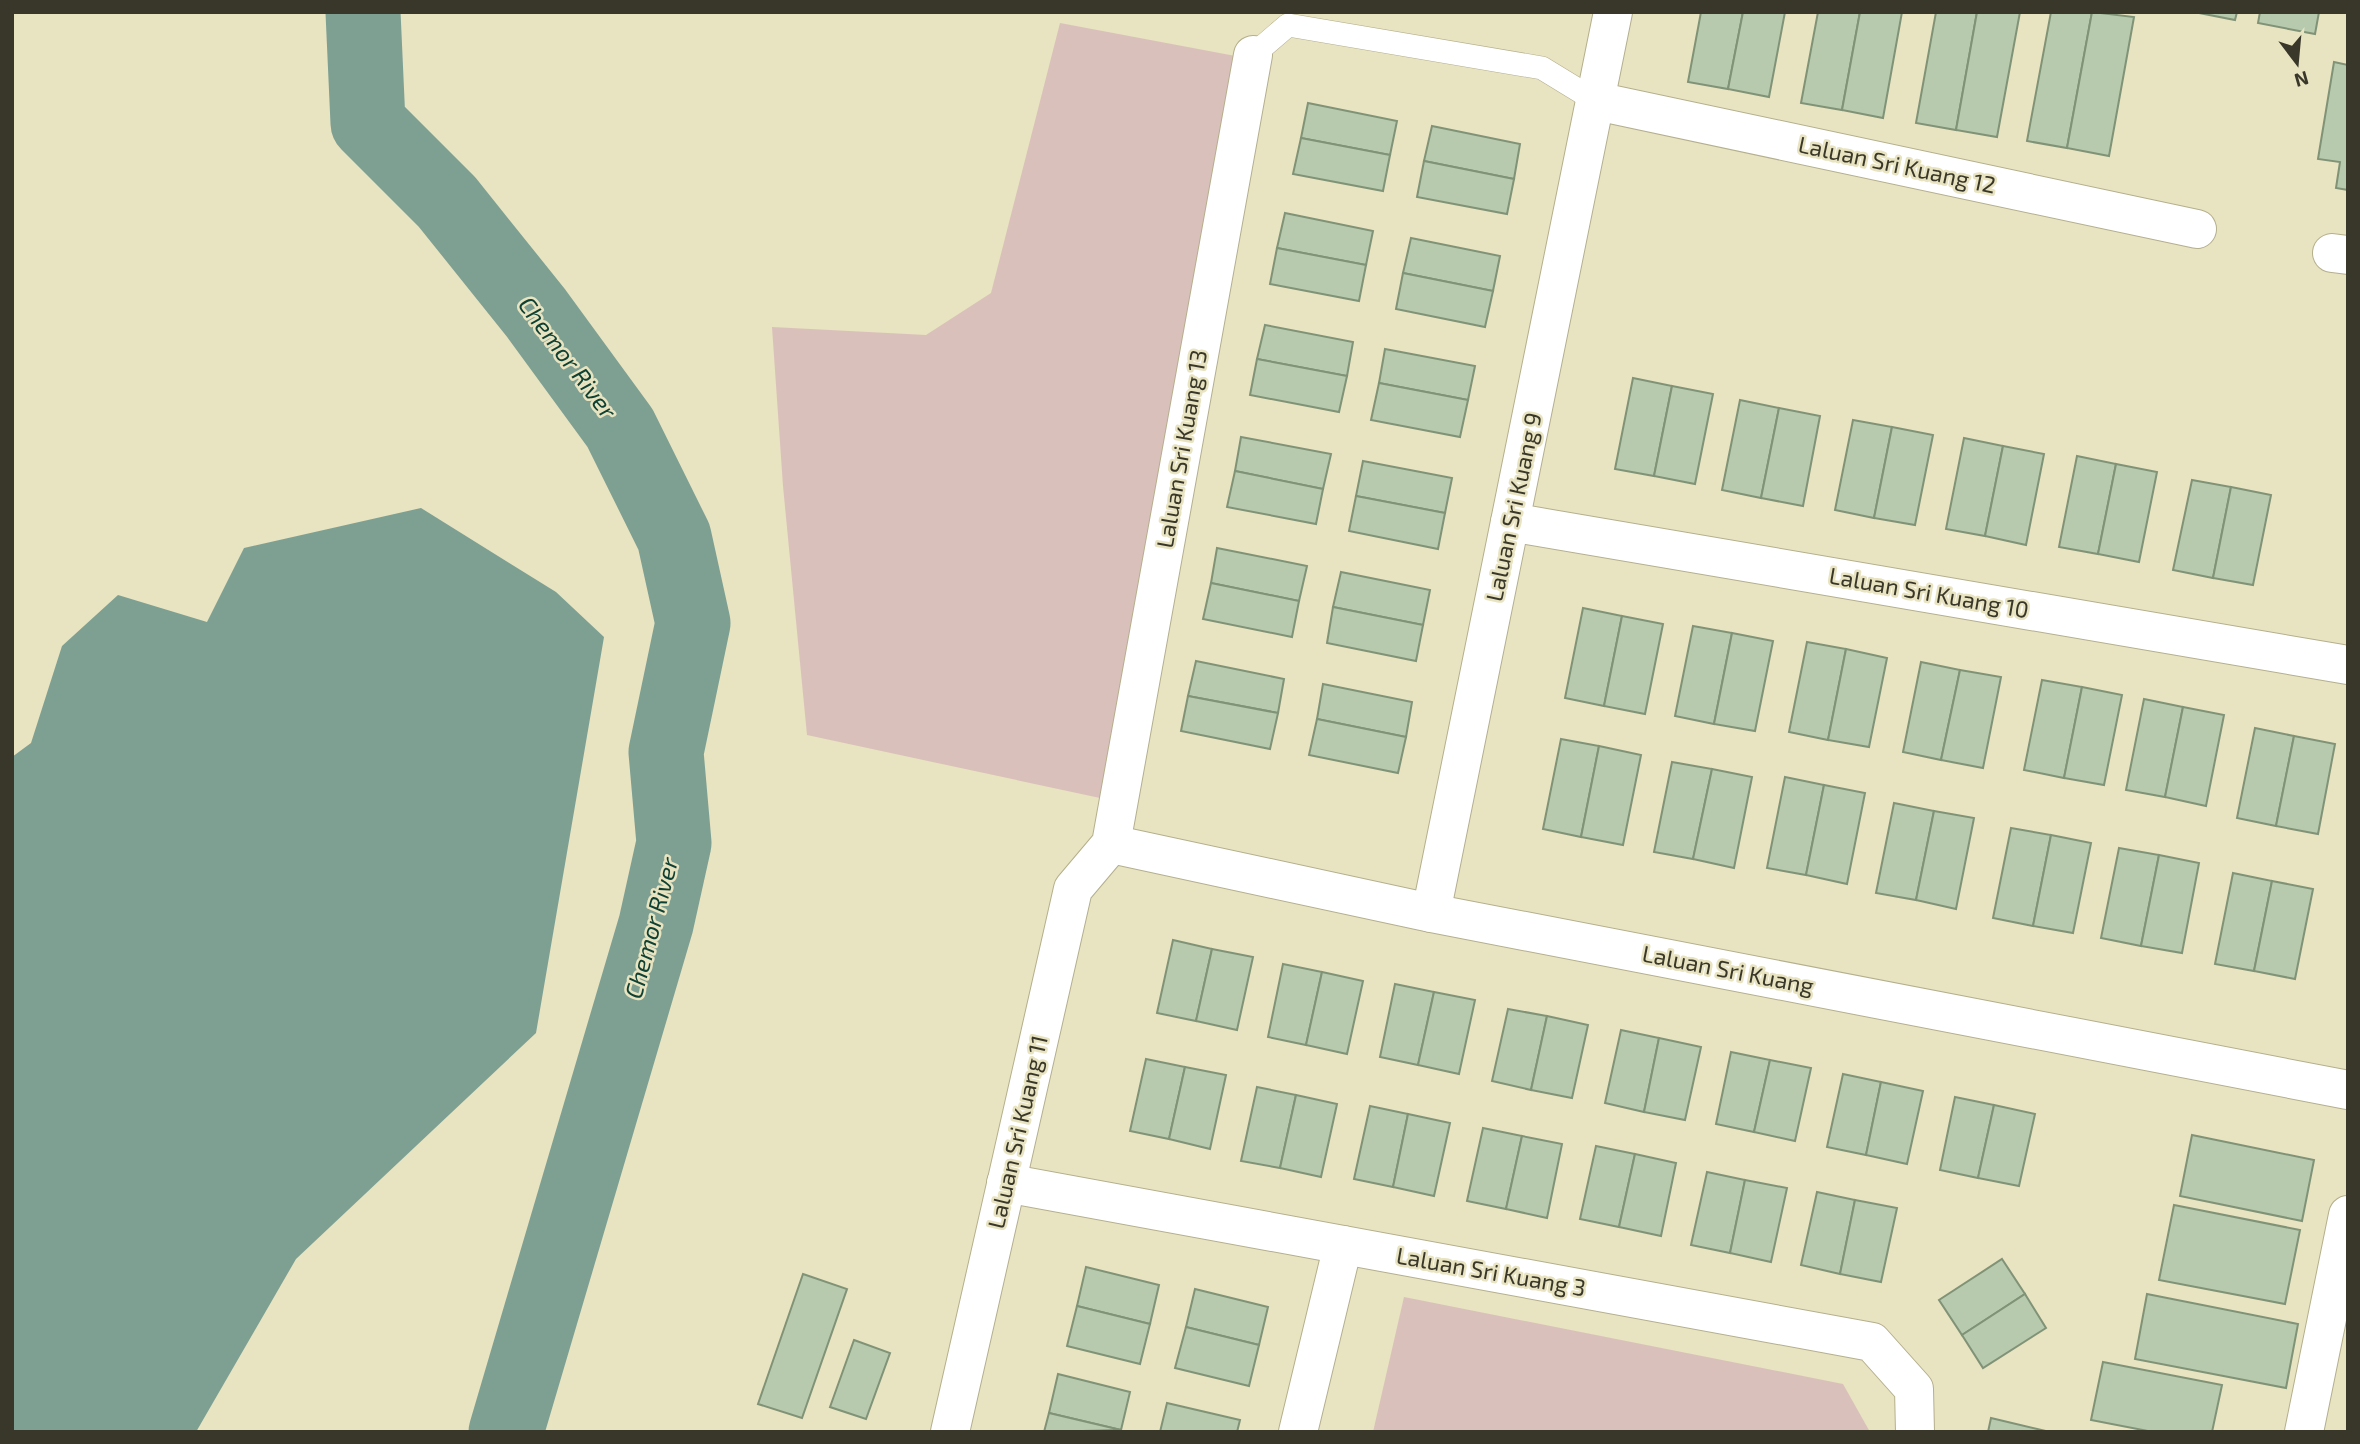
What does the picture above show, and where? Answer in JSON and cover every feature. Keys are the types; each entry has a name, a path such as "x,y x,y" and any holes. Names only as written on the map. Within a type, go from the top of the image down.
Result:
{"street":[{"name":"Laluan Sri Kuang 9","path":"1431,913 1613,12"},
{"name":"Laluan Sri Kuang 13","path":"1111,844 1253,55"},
{"name":"Laluan Sri Kuang 12","path":"1596,101 2197,229"},
{"name":"Laluan Sri Kuang 10","path":"1510,522 2348,665"},
{"name":"Laluan Sri Kuang","path":"1111,844 1431,913 2348,1090"},
{"name":"Laluan Sri Kuang 11","path":"950,1432 1073,889 1111,844"},
{"name":"Laluan Sri Kuang 3","path":"1006,1183 1872,1342 1914,1389 1915,1432"},
{"path":"2304,1432 2348,1215"},
{"path":"1298,1432 1343,1245"}],"lane":[{"path":"1253,55 1288,25 1542,68 1596,101"}],"shaded area":[{"path":"1060,23 1246,58 1114,801 807,735 783,486 772,327 926,335 991,293"},
{"path":"421,508 556,592 604,637 536,1033 296,1259 196,1432 12,1432 12,757 31,743 62,646 118,595 207,622 244,548"},
{"path":"1404,1297 1843,1384 1870,1432 1373,1432"}],"building":[{"path":"1701,12 1743,12 1728,89 1688,82"},
{"path":"1743,12 1785,12 1769,97 1728,89"},
{"path":"1818,12 1860,12 1842,110 1801,103"},
{"path":"1860,12 1902,12 1883,118 1842,110"},
{"path":"1936,12 1977,12 1956,130 1916,123"},
{"path":"1977,12 2020,12 1997,137 1956,130"},
{"path":"2051,12 2092,12 2067,148 2027,141"},
{"path":"2092,12 2134,17 2109,156 2067,148"},
{"path":"2194,12 2237,12 2235,20"},
{"path":"2260,12 2319,12 2315,34 2258,23"},
{"path":"2334,62 2348,65 2348,190 2336,188 2340,162 2318,159"},
{"path":"1308,103 1397,121 1390,155 1301,138"},
{"path":"1432,126 1520,144 1514,179 1424,161"},
{"path":"1301,138 1390,155 1383,191 1293,174"},
{"path":"1424,161 1514,179 1507,214 1417,197"},
{"path":"1285,213 1373,231 1366,265 1277,248"},
{"path":"1411,238 1500,256 1493,291 1403,273"},
{"path":"1277,248 1366,265 1359,301 1270,284"},
{"path":"1403,273 1493,291 1485,327 1396,309"},
{"path":"1265,325 1353,342 1347,376 1257,359"},
{"path":"1385,349 1475,366 1468,400 1379,383"},
{"path":"1257,359 1347,376 1339,412 1250,395"},
{"path":"1633,378 1672,386 1654,476 1615,469"},
{"path":"1379,383 1468,400 1460,437 1371,420"},
{"path":"1672,386 1713,394 1695,484 1654,476"},
{"path":"1740,400 1779,408 1761,498 1722,490"},
{"path":"1779,408 1820,416 1803,506 1761,498"},
{"path":"1853,420 1892,427 1874,518 1835,510"},
{"path":"1892,427 1933,435 1915,525 1874,518"},
{"path":"1241,437 1331,454 1323,489 1235,471"},
{"path":"1964,438 2003,446 1985,536 1946,529"},
{"path":"2003,446 2044,454 2026,545 1985,536"},
{"path":"2077,456 2116,464 2098,554 2059,547"},
{"path":"1363,461 1452,478 1445,513 1356,496"},
{"path":"2116,464 2157,472 2139,562 2098,554"},
{"path":"1235,471 1323,489 1316,524 1227,507"},
{"path":"2192,480 2231,487 2213,578 2173,570"},
{"path":"2231,487 2271,495 2253,585 2213,578"},
{"path":"1356,496 1445,513 1438,549 1349,531"},
{"path":"1217,548 1307,566 1299,601 1211,583"},
{"path":"1341,572 1430,590 1423,625 1333,607"},
{"path":"1211,583 1299,601 1292,637 1203,619"},
{"path":"1333,607 1423,625 1416,661 1327,643"},
{"path":"1583,608 1622,616 1604,706 1565,698"},
{"path":"1622,616 1663,624 1645,714 1604,706"},
{"path":"1693,626 1732,633 1714,724 1675,716"},
{"path":"1732,633 1773,641 1755,731 1714,724"},
{"path":"1807,642 1846,649 1828,740 1789,732"},
{"path":"1846,649 1887,658 1869,747 1828,740"},
{"path":"1196,661 1284,679 1278,713 1188,696"},
{"path":"1921,662 1960,670 1941,760 1903,752"},
{"path":"1960,670 2001,677 1983,768 1941,760"},
{"path":"2042,680 2082,687 2064,778 2024,770"},
{"path":"1323,684 1412,702 1406,737 1317,719"},
{"path":"2082,687 2122,695 2104,785 2064,778"},
{"path":"1188,696 1278,713 1270,749 1181,731"},
{"path":"2144,699 2183,707 2165,797 2126,790"},
{"path":"2183,707 2224,715 2206,806 2165,797"},
{"path":"1317,719 1406,737 1398,773 1309,755"},
{"path":"2255,728 2294,736 2276,826 2237,818"},
{"path":"2294,736 2335,744 2318,834 2276,826"},
{"path":"1561,739 1599,746 1581,837 1543,829"},
{"path":"1599,746 1641,755 1623,845 1581,837"},
{"path":"1672,762 1712,769 1693,859 1654,852"},
{"path":"1712,769 1752,777 1734,868 1693,859"},
{"path":"1785,777 1824,785 1806,875 1767,868"},
{"path":"1824,785 1865,793 1847,884 1806,875"},
{"path":"1894,803 1934,811 1916,900 1876,893"},
{"path":"1934,811 1974,818 1956,909 1916,900"},
{"path":"2011,828 2051,835 2033,926 1993,918"},
{"path":"2051,835 2091,843 2073,933 2033,926"},
{"path":"2119,848 2159,855 2141,946 2101,938"},
{"path":"2159,855 2199,863 2182,953 2141,946"},
{"path":"2233,873 2272,881 2254,971 2215,964"},
{"path":"2272,881 2313,889 2295,979 2254,971"},
{"path":"1173,940 1212,949 1196,1021 1157,1013"},
{"path":"1212,949 1253,957 1237,1030 1196,1021"},
{"path":"1283,964 1322,972 1306,1045 1268,1037"},
{"path":"1322,972 1363,981 1347,1054 1306,1045"},
{"path":"1395,984 1434,992 1418,1065 1380,1057"},
{"path":"1434,992 1475,1000 1459,1074 1418,1065"},
{"path":"1508,1009 1547,1016 1531,1090 1492,1081"},
{"path":"1547,1016 1588,1025 1572,1098 1531,1090"},
{"path":"1621,1030 1659,1038 1644,1112 1605,1103"},
{"path":"1659,1038 1701,1047 1685,1120 1644,1112"},
{"path":"1731,1052 1770,1060 1754,1132 1716,1124"},
{"path":"1146,1059 1185,1067 1169,1139 1130,1131"},
{"path":"1770,1060 1811,1068 1795,1141 1754,1132"},
{"path":"1185,1067 1226,1075 1210,1149 1169,1139"},
{"path":"1843,1074 1881,1082 1866,1155 1827,1147"},
{"path":"1881,1082 1923,1091 1907,1164 1866,1155"},
{"path":"1257,1087 1296,1095 1280,1168 1241,1161"},
{"path":"1296,1095 1337,1104 1321,1177 1280,1168"},
{"path":"1955,1097 1994,1105 1978,1178 1940,1170"},
{"path":"1994,1105 2035,1114 2019,1186 1978,1178"},
{"path":"1370,1106 1408,1114 1393,1187 1354,1179"},
{"path":"1408,1114 1450,1123 1434,1196 1393,1187"},
{"path":"1483,1128 1522,1136 1506,1209 1467,1201"},
{"path":"2192,1135 2314,1160 2302,1221 2180,1196"},
{"path":"1522,1136 1562,1144 1547,1218 1506,1209"},
{"path":"1596,1146 1635,1154 1619,1227 1580,1219"},
{"path":"1635,1154 1676,1163 1661,1236 1619,1227"},
{"path":"1707,1172 1745,1180 1730,1253 1691,1245"},
{"path":"1745,1180 1787,1188 1771,1262 1730,1253"},
{"path":"1817,1192 1855,1200 1840,1274 1801,1265"},
{"path":"1855,1200 1897,1208 1881,1282 1840,1274"},
{"path":"2174,1205 2300,1230 2285,1304 2159,1280"},
{"path":"2002,1259 2025,1294 1962,1335 1939,1300"},
{"path":"1086,1267 1159,1285 1150,1324 1077,1306"},
{"path":"803,1274 847,1289 802,1418 758,1404"},
{"path":"1195,1289 1268,1307 1259,1345 1186,1327"},
{"path":"2025,1294 2046,1328 1983,1368 1962,1335"},
{"path":"2147,1294 2298,1324 2286,1388 2135,1359"},
{"path":"1077,1306 1150,1324 1140,1364 1067,1346"},
{"path":"1186,1327 1259,1345 1249,1386 1175,1368"},
{"path":"854,1340 890,1353 866,1419 830,1407"},
{"path":"2103,1362 2222,1385 2212,1432 2153,1432 2091,1420"},
{"path":"1058,1374 1130,1392 1121,1430 1049,1413"},
{"path":"1167,1403 1240,1420 1237,1432 1160,1432"},
{"path":"1049,1413 1121,1430 1044,1432"},
{"path":"1991,1418 2050,1432 1988,1432"}],"waterway":[{"name":"Chemor River","path":"363,12 368,123 447,202 536,313 620,428 674,537 693,623 666,752 674,843 656,924 506,1432"}]}
